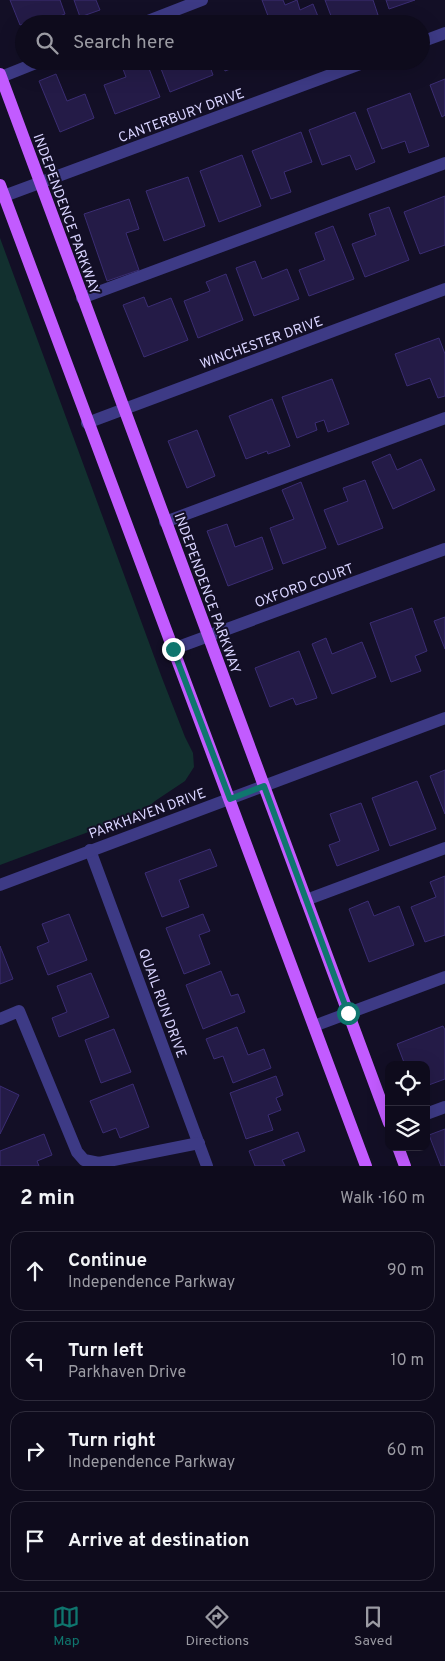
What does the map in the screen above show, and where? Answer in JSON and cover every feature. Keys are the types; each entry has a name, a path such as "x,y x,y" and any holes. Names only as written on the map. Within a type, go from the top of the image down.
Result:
{"main road":[{"name":"INDEPENDENCE PARKWAY","path":"0,76 385,1111"},
{"path":"2,190 366,1166"},
{"path":"399,1151 405,1166"}],"street":[{"path":"163,15 202,0"},
{"path":"430,39 445,33"},
{"path":"0,76 17,70"},
{"name":"CANTERBURY DRIVE","path":"2,190 40,183 344,70"},
{"path":"82,298 445,162"},
{"name":"WINCHESTER DRIVE","path":"88,423 445,290"},
{"path":"165,522 445,418"},
{"name":"OXFORD COURT","path":"173,649 445,549"},
{"name":"PARKHAVEN DRIVE","path":"0,885 445,718"},
{"path":"306,900 445,848"},
{"name":"QUAIL RUN DRIVE","path":"90,850 207,1166"},
{"path":"314,1026 445,977"},
{"path":"0,1019 20,1011 77,1152 84,1160 99,1163 199,1143"},
{"path":"430,1113 445,1107"}],"green space":[{"path":"0,238 162,678 193,753 194,767 185,781 142,812 0,865"}],"building":[{"path":"10,0 60,0 65,14 62,15 16,15"},
{"path":"74,0 96,0 100,10 86,15 79,15"},
{"path":"262,0 283,0 285,5 297,0 300,10 313,4 317,15 268,15"},
{"path":"325,0 373,0 378,15 331,15"},
{"path":"386,0 415,0 389,9"},
{"path":"123,70 150,70 160,97 115,114 104,85 126,77"},
{"path":"161,70 211,70 213,75 170,92"},
{"path":"56,74 67,101 85,94 94,118 60,132 39,81"},
{"path":"445,79 445,115 442,117 430,85"},
{"path":"410,93 429,146 409,153 405,141 382,149 367,109"},
{"path":"355,112 375,162 356,170 350,155 322,165 309,130"},
{"path":"301,132 312,162 284,172 291,192 271,199 252,151"},
{"path":"242,155 261,206 219,222 200,171"},
{"path":"188,177 205,226 164,241 146,191"},
{"path":"445,196 445,245 420,254 404,212"},
{"path":"129,199 139,229 126,233 139,270 107,281 84,214"},
{"path":"389,207 409,260 365,277 352,244 376,235 369,214"},
{"path":"333,226 354,279 309,296 299,270 325,260 315,233"},
{"path":"255,261 262,279 287,269 299,299 254,316 236,268"},
{"path":"226,274 243,320 198,338 184,301 210,291 206,282"},
{"path":"144,297 148,307 171,298 188,340 144,357 123,305"},
{"path":"439,338 445,354 445,396 438,398 430,378 407,386 395,354"},
{"path":"332,379 349,424 328,432 324,420 315,423 317,430 297,438 282,397"},
{"path":"272,399 290,446 268,454 267,451 246,459 229,416"},
{"path":"197,430 215,476 187,488 168,441"},
{"path":"390,454 397,470 421,459 435,490 393,509 372,462"},
{"path":"365,480 383,528 338,545 324,510 348,501 343,488"},
{"path":"301,482 326,548 283,564 270,528 294,519 282,490"},
{"path":"227,524 235,547 262,537 273,569 228,586 207,531"},
{"path":"412,608 427,651 415,656 421,671 391,682 370,623"},
{"path":"445,617 445,649 434,621"},
{"path":"326,638 332,654 362,642 376,677 332,694 312,644"},
{"path":"299,651 317,698 296,705 293,698 270,707 255,668"},
{"path":"445,770 445,814 430,776"},
{"path":"417,781 436,829 390,846 372,798"},
{"path":"361,803 379,850 337,866 329,845 340,841 330,814"},
{"path":"210,849 217,866 179,880 189,907 162,917 145,873"},
{"path":"445,876 445,935 425,942 411,907 436,897 430,882"},
{"path":"368,901 374,916 399,906 414,945 369,962 349,909"},
{"path":"69,914 87,960 48,975 37,947 49,942 42,924"},
{"path":"203,914 210,931 199,935 210,964 184,974 166,928"},
{"path":"0,946 13,979 0,984"},
{"path":"221,971 231,996 238,994 245,1012 203,1029 186,985"},
{"path":"91,973 109,1017 59,1037 52,1018 67,1012 57,986"},
{"path":"443,1026 445,1030 445,1079 430,1085 430,1061 403,1061 397,1044"},
{"path":"237,1027 248,1055 264,1049 271,1068 233,1083 223,1056 214,1059 206,1039"},
{"path":"114,1029 131,1072 101,1083 85,1040"},
{"path":"276,1076 283,1095 276,1098 281,1110 268,1115 273,1130 246,1139 230,1093"},
{"path":"133,1084 149,1127 120,1138 116,1128 103,1133 90,1101"},
{"path":"0,1086 19,1095 0,1134"},
{"path":"445,1129 445,1166 441,1166 430,1135"},
{"path":"298,1132 305,1151 282,1160 285,1166 255,1166 249,1151"},
{"path":"44,1134 52,1155 37,1161 39,1166 0,1166 0,1151"}],"route":[{"path":"173,649 230,799 264,786 348,1013"}]}
